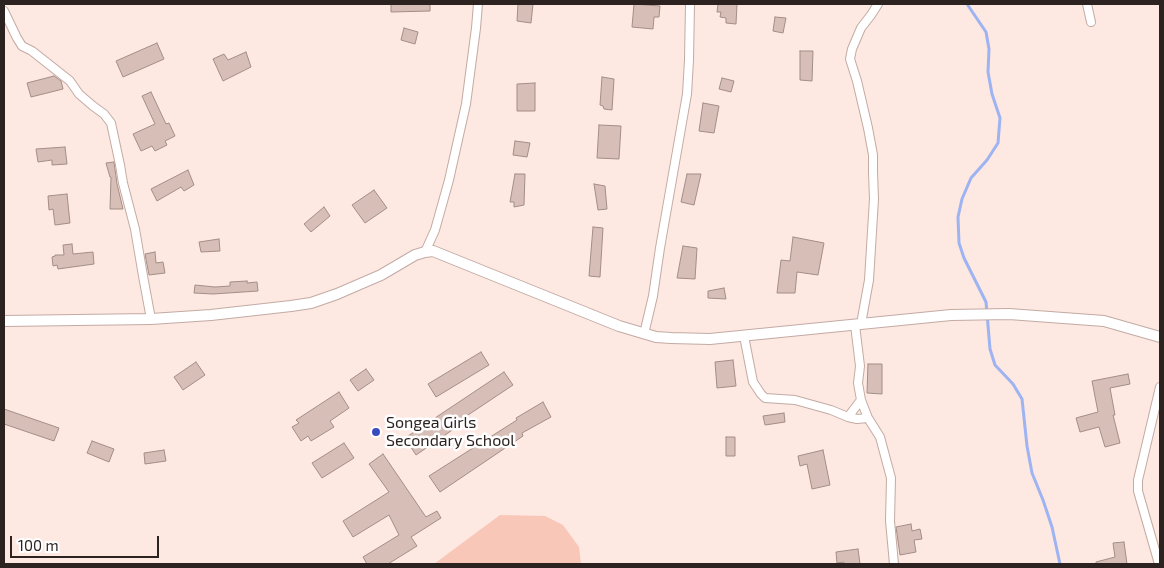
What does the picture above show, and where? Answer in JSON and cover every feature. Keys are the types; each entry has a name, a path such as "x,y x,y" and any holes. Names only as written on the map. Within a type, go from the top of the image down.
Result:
{"street":[{"path":"424,252 435,230 447,188 466,104 478,4"},
{"path":"644,334 653,296 686,94 690,60 690,4"},
{"path":"878,4 861,28 850,59 868,128 872,154 874,199 869,280 858,324 860,366 858,383 861,400 868,418 880,437 891,478 890,521 894,564"},
{"path":"1087,4 1091,22"},
{"path":"4,11 22,46 32,51 70,81 79,94 104,114 111,123 123,183 135,229 151,319"},
{"path":"4,322 151,319 211,315 311,303 337,294 381,274 415,255 433,252 619,326 644,334 671,338 744,336 951,315 1009,314 1104,321 1160,337"},
{"path":"744,336 753,382 765,398 795,400 848,417 868,418"},
{"path":"1159,564 1138,491 1138,480 1160,388"},
{"path":"848,417 861,400"}],"shaded area":[{"path":"500,515 545,516 563,525 579,547 581,564 434,564"}],"building":[{"path":"391,4 430,4 430,11 391,12"},
{"path":"518,4 533,4 531,23 517,21"},
{"path":"634,4 660,6 659,17 654,17 653,29 632,27"},
{"path":"718,4 737,4 736,24 726,23 726,18 720,17 721,12 717,12"},
{"path":"775,17 786,18 783,33 773,31"},
{"path":"404,28 418,32 415,44 401,40"},
{"path":"157,43 164,59 123,77 116,61"},
{"path":"800,51 813,51 812,81 800,80"},
{"path":"246,52 251,67 223,81 213,59 224,54 228,60"},
{"path":"54,76 61,81 63,89 31,97 27,83"},
{"path":"602,77 614,79 612,110 604,109 600,105"},
{"path":"722,78 734,81 731,92 719,89"},
{"path":"535,83 535,111 517,111 517,84"},
{"path":"151,92 166,124 169,123 175,136 165,141 167,145 155,151 152,146 141,151 133,134 155,124 142,96"},
{"path":"703,103 719,106 714,133 699,131"},
{"path":"599,125 621,126 619,159 597,158"},
{"path":"515,141 530,143 527,157 513,155"},
{"path":"65,147 67,164 52,165 52,160 38,162 36,149"},
{"path":"114,162 123,209 110,209 111,177 106,163"},
{"path":"188,170 194,185 184,191 181,187 157,201 151,189"},
{"path":"515,174 525,174 524,205 514,207 514,202 510,202"},
{"path":"687,174 701,174 694,205 681,202"},
{"path":"594,184 605,186 607,209 598,210"},
{"path":"374,190 387,208 365,223 352,205"},
{"path":"67,194 70,223 55,225 53,209 49,210 48,196"},
{"path":"324,207 330,216 311,232 304,224"},
{"path":"593,227 603,228 600,277 589,276"},
{"path":"793,237 824,243 818,275 797,272 795,293 777,293 781,260 790,261"},
{"path":"219,239 220,251 201,252 199,242"},
{"path":"72,244 73,254 93,252 94,264 58,269 57,265 53,266 52,257 64,255 63,245"},
{"path":"683,246 697,248 695,279 677,278"},
{"path":"155,252 156,263 163,262 165,273 149,275 145,254"},
{"path":"247,281 247,283 257,282 258,291 213,294 194,293 195,285 230,286 230,282"},
{"path":"724,288 726,299 708,298 708,291"},
{"path":"481,352 489,365 436,397 428,384"},
{"path":"733,360 736,386 717,388 715,362"},
{"path":"196,362 205,375 183,390 174,377"},
{"path":"868,364 882,364 882,394 867,393"},
{"path":"366,369 374,380 358,391 350,380"},
{"path":"504,372 513,385 459,421 461,424 416,455 405,438"},
{"path":"1128,374 1130,384 1110,388 1115,415 1113,415 1120,443 1105,447 1099,427 1080,432 1076,418 1098,412 1092,381"},
{"path":"339,392 349,408 330,421 334,427 311,441 308,436 301,441 292,427 299,423 296,420"},
{"path":"543,402 551,417 522,433 523,436 440,492 429,476"},
{"path":"4,409 59,428 54,441 4,424"},
{"path":"784,413 785,422 765,425 763,416"},
{"path":"726,437 735,437 735,456 726,456"},
{"path":"92,441 114,449 109,462 87,453"},
{"path":"344,443 354,458 322,478 312,463"},
{"path":"164,450 166,461 145,464 144,453"},
{"path":"823,450 830,485 812,489 807,464 800,466 798,456"},
{"path":"383,454 426,517 437,511 441,518 411,537 417,546 388,564 367,564 363,557 399,535 389,515 353,537 343,521 389,492 369,464"},
{"path":"911,524 912,531 920,529 922,539 914,540 916,552 900,555 896,527"},
{"path":"1124,542 1127,564 1096,564 1096,562 1115,557 1113,543"},
{"path":"858,549 860,564 837,563 836,552"}],"waterway":[{"path":"967,4 986,32 989,49 988,72 992,94 1000,118 998,143 987,160 971,178 962,199 958,217 959,243 964,258 986,302 990,349 995,365 1013,384 1022,399 1032,473 1052,527 1060,564"}],"place":[{"name":"Songea Girls Secondary School","path":"376,432"}]}
